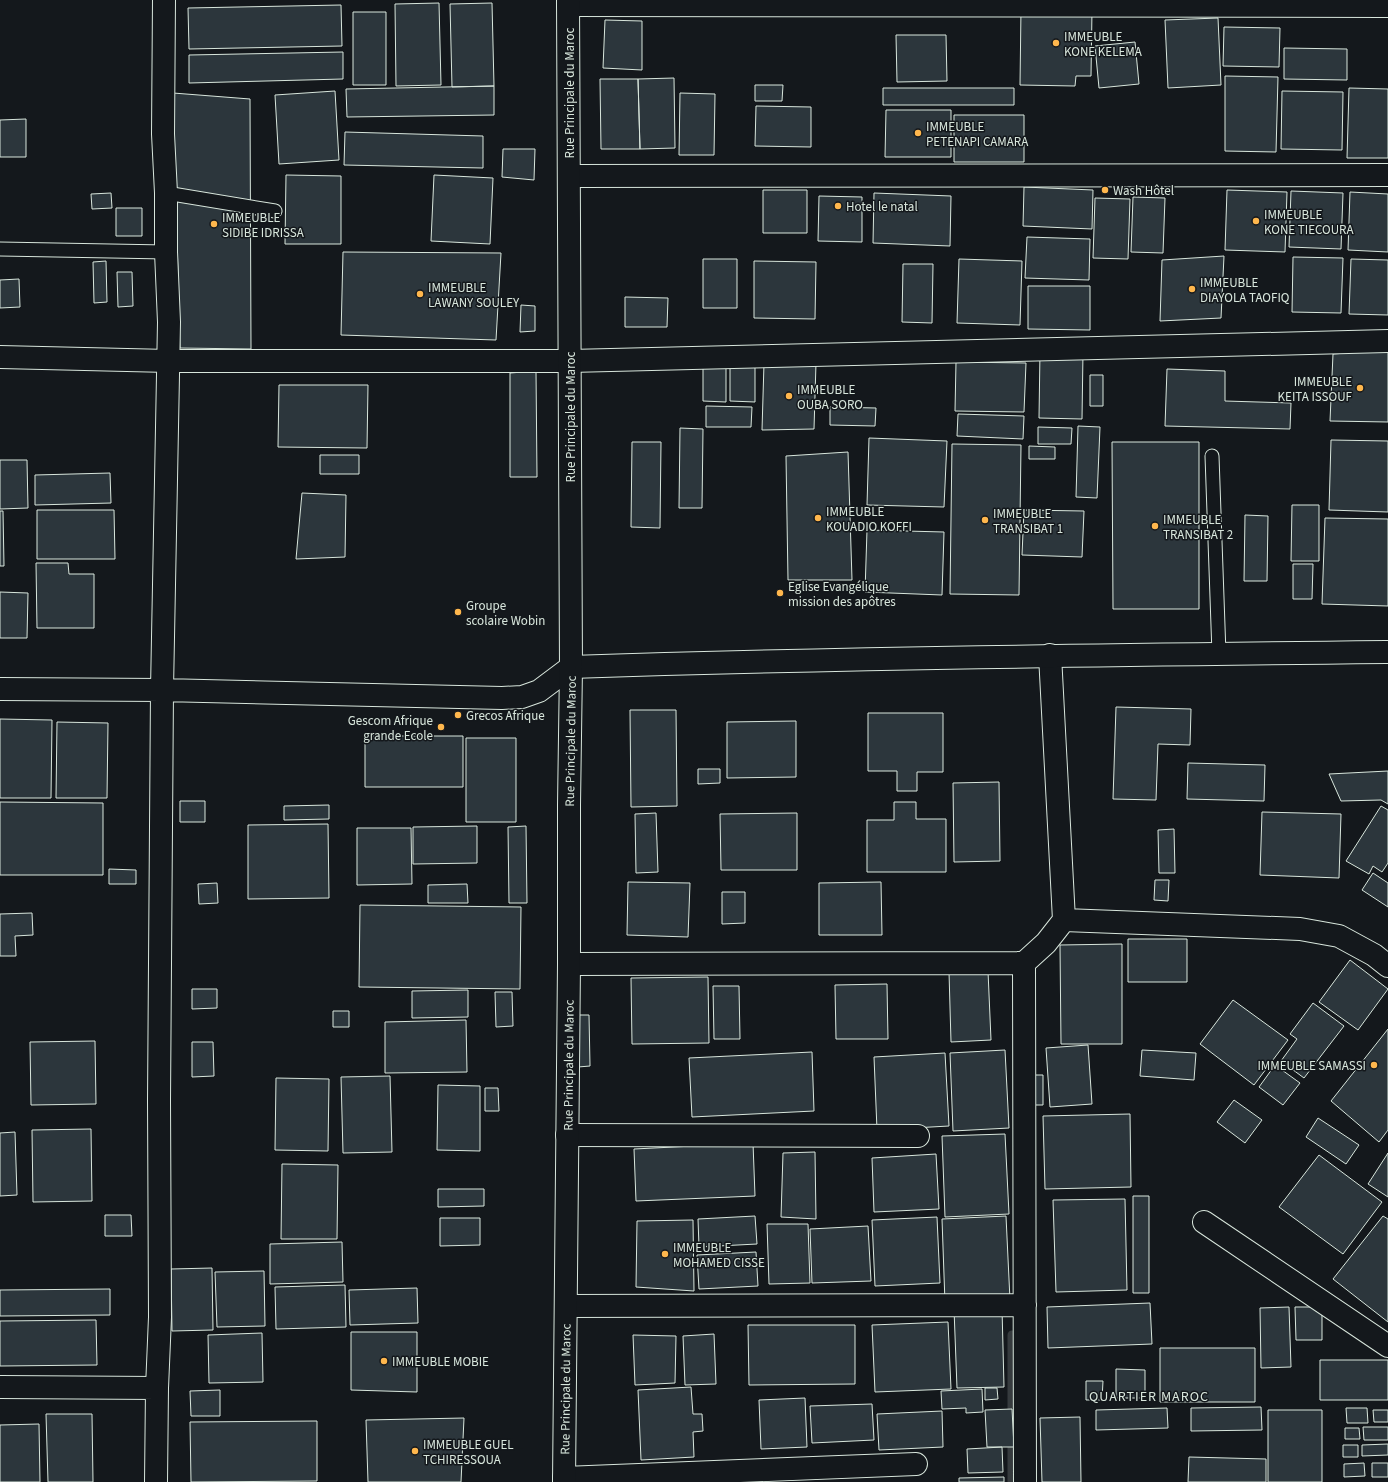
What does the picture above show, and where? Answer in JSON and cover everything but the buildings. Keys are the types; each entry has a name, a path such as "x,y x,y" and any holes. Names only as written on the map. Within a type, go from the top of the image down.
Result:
{"street":[{"path":"156,1482 157,1388 160,1317 159,1101 162,690 169,361 166,193 162,134 164,0"},
{"path":"568,3 1388,6"},
{"name":"Rue Principale du Maroc","path":"564,1480 571,667 568,3"},
{"path":"569,176 1388,175"},
{"path":"0,357 169,361 570,361 1388,341"},
{"path":"0,689 162,690 502,698 522,697 539,691 571,667 760,661 1050,655 1388,652"},
{"path":"569,964 1024,963 1046,943 1064,920 1050,655"},
{"path":"1064,920 1300,930 1339,936 1374,955 1388,966"},
{"path":"1024,963 1025,1482"},
{"path":"567,1134 918,1136"},
{"path":"1204,1222 1388,1346"},
{"path":"566,1306 1025,1305"},
{"path":"0,1387 157,1388"},
{"path":"564,1480 916,1464"}],"lane":[{"path":"166,193 275,211"},
{"path":"0,248 166,252"},
{"path":"1212,456 1219,654"}],"waterway":[{"path":"1012,1335 1012,1482"}],"place":[{"name":"IMMEUBLE KONE KELEMA","path":"1056,43"},
{"name":"IMMEUBLE PETENAPI CAMARA","path":"918,133"},
{"name":"Wash Hôtel","path":"1105,190"},
{"name":"Hotel le natal","path":"838,206"},
{"name":"IMMEUBLE KONE TIECOURA","path":"1256,221"},
{"name":"IMMEUBLE SIDIBE IDRISSA","path":"214,224"},
{"name":"IMMEUBLE DIAYOLA TAOFIQ","path":"1192,289"},
{"name":"IMMEUBLE LAWANY SOULEY","path":"420,294"},
{"name":"IMMEUBLE KEITA ISSOUF","path":"1360,388"},
{"name":"IMMEUBLE OUBA SORO","path":"789,396"},
{"name":"IMMEUBLE KOUADIO KOFFI","path":"818,518"},
{"name":"IMMEUBLE TRANSIBAT 1","path":"985,520"},
{"name":"IMMEUBLE TRANSIBAT 2","path":"1155,526"},
{"name":"Eglise Evangélique mission des apôtres","path":"780,593"},
{"name":"Groupe scolaire Wobin","path":"458,612"},
{"name":"Grecos Afrique","path":"458,715"},
{"name":"Gescom Afrique grande Ecole","path":"441,727"},
{"name":"IMMEUBLE SAMASSI","path":"1374,1065"},
{"name":"IMMEUBLE MOHAMED CISSE","path":"665,1254"},
{"name":"IMMEUBLE MOBIE","path":"384,1361"},
{"name":"IMMEUBLE GUEL TCHIRESSOUA","path":"415,1451"}],"district":[{"name":"QUARTIER MAROC","path":"1149,1396"}]}
